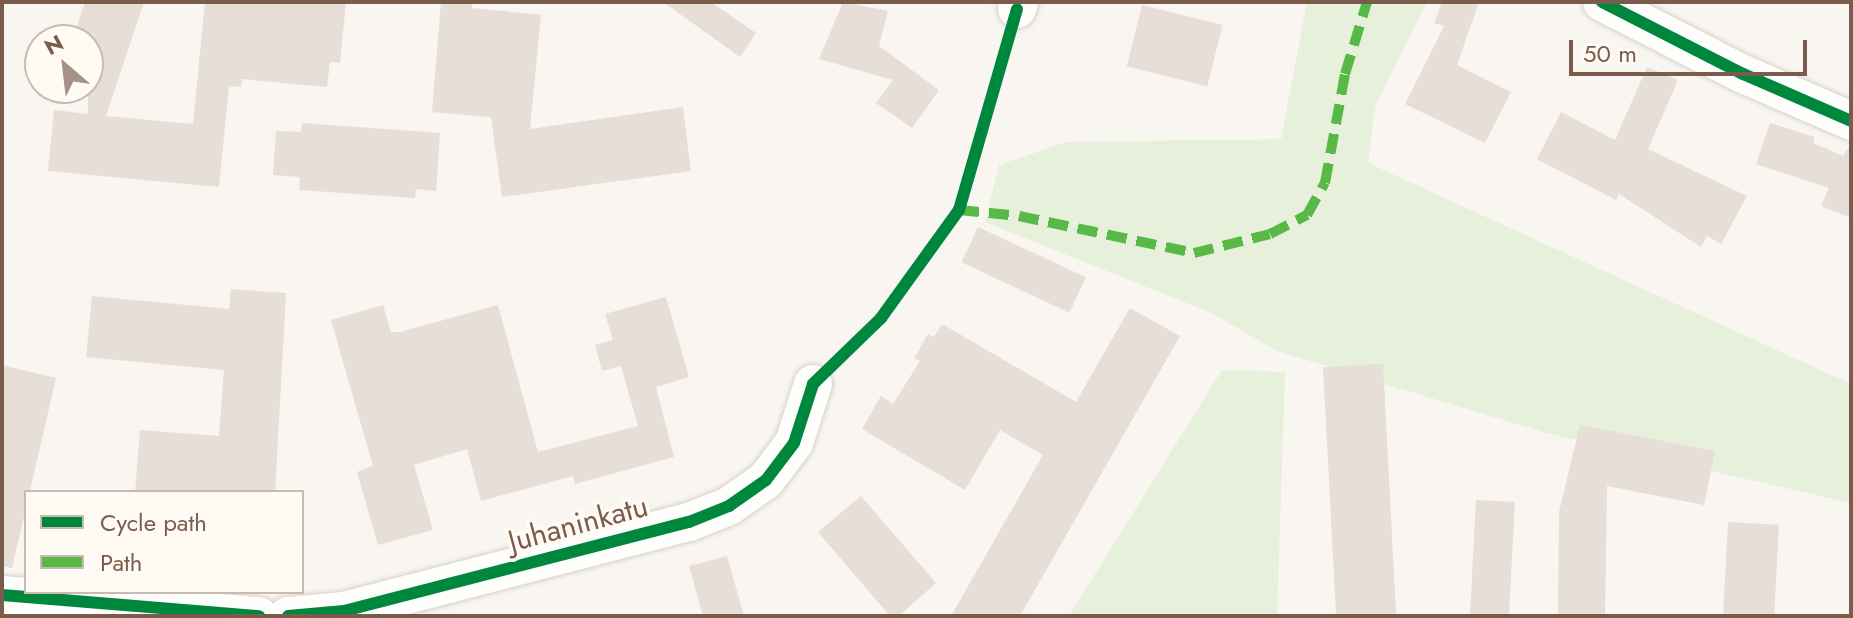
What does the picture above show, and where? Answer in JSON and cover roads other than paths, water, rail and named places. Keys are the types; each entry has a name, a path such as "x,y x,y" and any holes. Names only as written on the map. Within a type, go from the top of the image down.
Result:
{"street":[{"path":"1602,2 1743,74 1851,121"},
{"name":"Juhaninkatu","path":"288,616 344,611 689,522 729,506 766,480 794,443 813,384"},
{"path":"2,595 259,616"}]}
